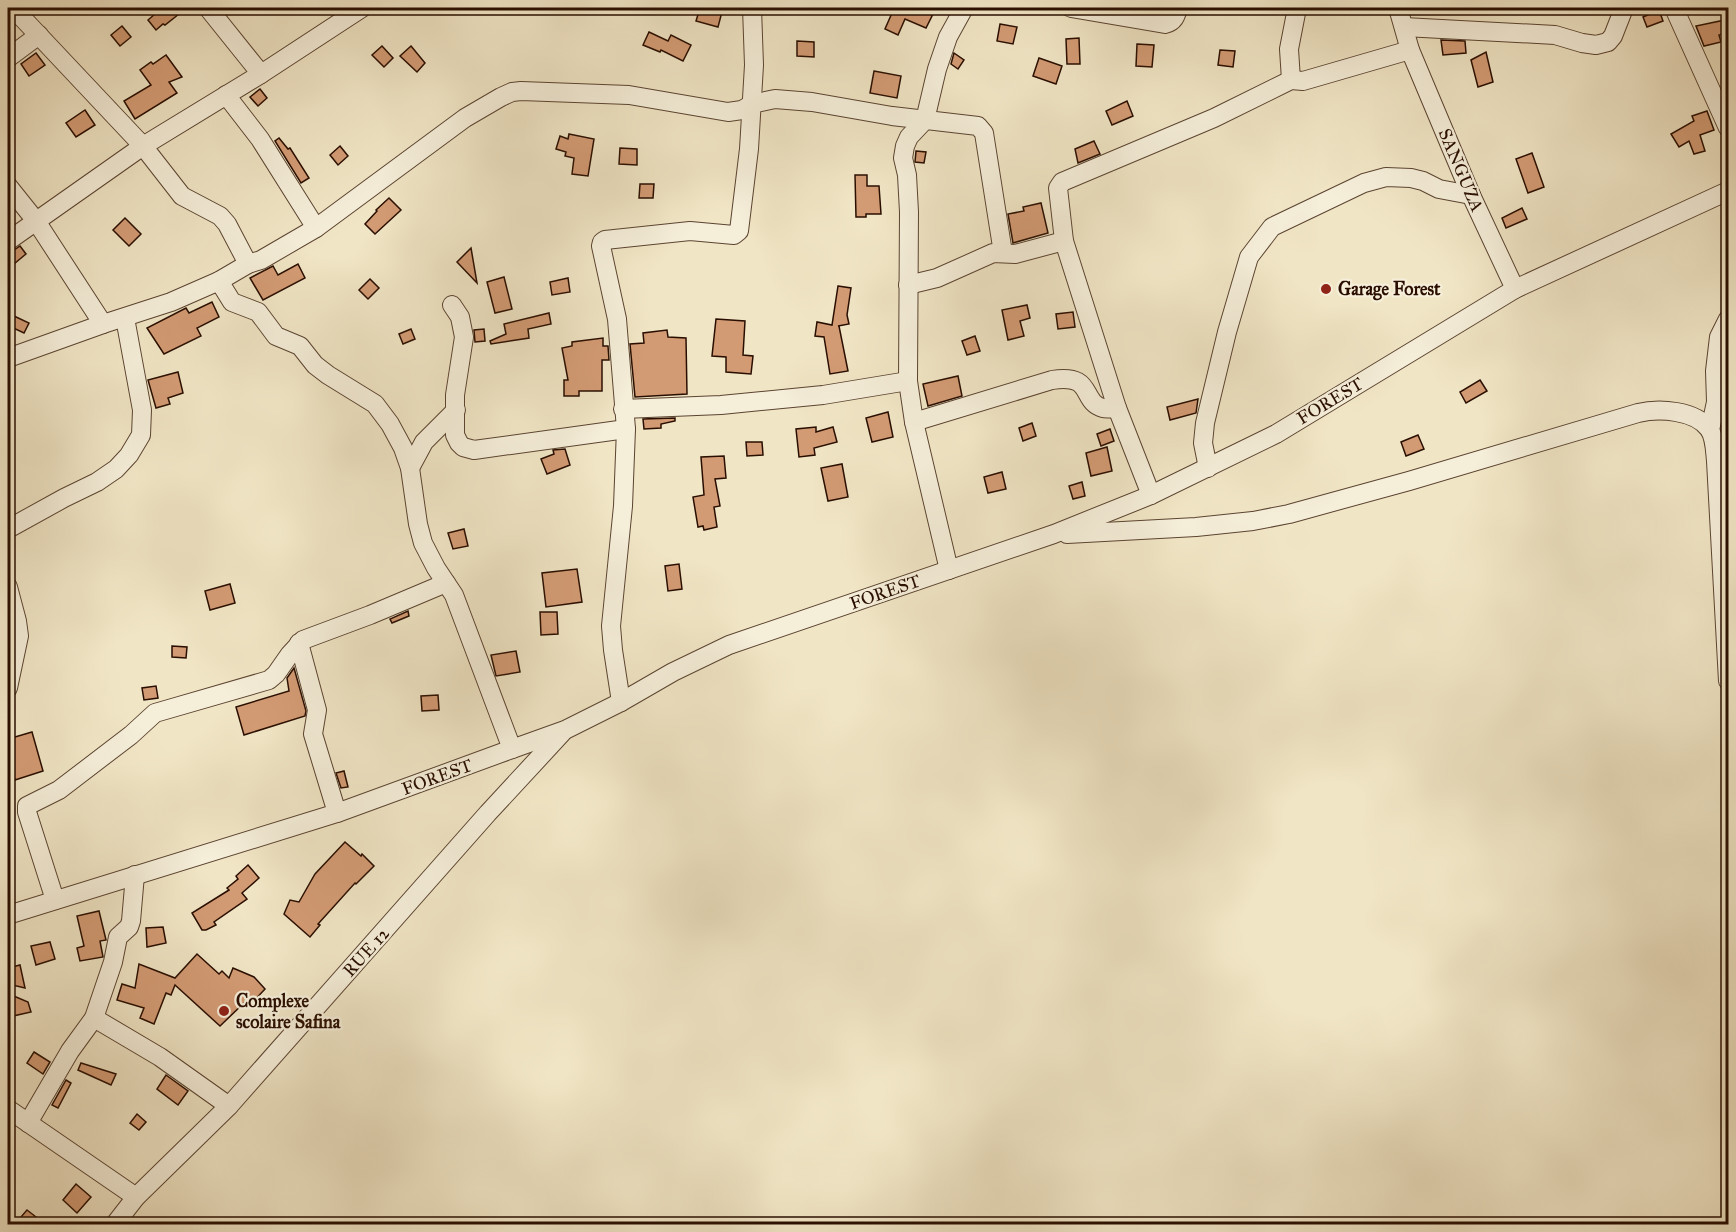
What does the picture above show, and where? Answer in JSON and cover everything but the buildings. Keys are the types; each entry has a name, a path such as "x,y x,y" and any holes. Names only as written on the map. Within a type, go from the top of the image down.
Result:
{"street":[{"path":"14,8 143,146 182,196 220,216 227,224 248,264"},
{"path":"208,8 261,74"},
{"path":"8,241 143,146 261,74 362,8"},
{"path":"621,702 611,626 623,506 626,429 617,319 601,246 605,240 662,233 690,231 737,234 741,226 744,205 752,104 754,65 752,8"},
{"path":"949,570 914,422 908,381 909,212 904,153 909,137 925,120 937,69 948,37 964,8"},
{"path":"1071,8 1166,24 1171,23 1174,19 1178,8"},
{"path":"1291,80 1289,50 1297,8"},
{"name":"SANGUZA","path":"1398,8 1410,50 1471,195 1515,289"},
{"path":"1404,27 1555,35 1596,45 1608,42 1613,36 1624,8"},
{"path":"1674,8 1728,128"},
{"path":"8,58 39,35"},
{"path":"1151,495 1117,408 1064,241 1058,188 1062,182 1214,118 1291,80 1303,81 1410,50"},
{"path":"8,358 103,324 171,303 219,281 248,264 261,260 316,228 465,118 493,101 512,92 521,91 629,95 728,112 742,110 752,104 775,99 812,102 892,116 978,126 982,129 1003,253"},
{"path":"226,95 260,139 316,228"},
{"path":"1208,468 1203,443 1215,380 1249,256 1264,235 1272,227 1364,183 1386,177 1411,178 1439,189 1471,195"},
{"path":"8,186 36,221 103,324"},
{"name":"FOREST","path":"8,915 337,813 565,730 729,645 1054,534 1151,495 1276,434 1515,289 1728,191"},
{"path":"908,285 937,278 993,253 1015,254 1064,241"},
{"path":"219,281 232,302 258,312 276,336 300,346 315,365 375,404 390,424 403,448 410,468 417,525 423,543 454,595 512,749"},
{"path":"452,305 460,317 464,337 455,395 455,435 459,443 474,450 626,429"},
{"path":"8,529 97,482 116,469 129,455 141,435 142,410 125,318"},
{"path":"1728,319 1719,338 1716,359 1722,383 1710,430 1716,461 1724,537 1728,681"},
{"path":"914,422 1063,378 1077,381 1097,405 1103,408 1117,408"},
{"path":"623,409 755,402 823,395 908,381"},
{"path":"410,468 424,442 456,410"},
{"path":"1054,534 1196,527 1280,516 1649,411 1668,411 1687,415 1710,430"},
{"path":"55,900 27,806 68,784 154,713 269,680 303,640 446,583"},
{"path":"8,587 19,636 8,688"},
{"path":"299,643 316,710 313,734 337,813"},
{"name":"RUE 12","path":"115,1224 136,1197 229,1106 480,822 565,730"},
{"path":"28,1123 70,1051 94,1018 113,962 118,937 129,927 131,921 135,875"},
{"path":"94,1018 160,1057 229,1106"},
{"path":"8,1109 136,1197"}],"place":[{"name":"Garage Forest","path":"1326,289"},
{"name":"Complexe scolaire Safina","path":"224,1011"}]}
